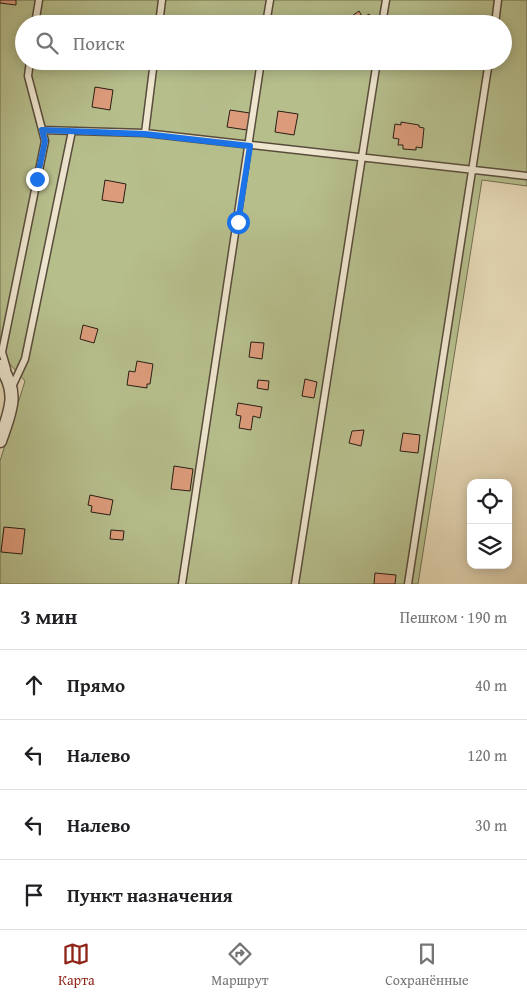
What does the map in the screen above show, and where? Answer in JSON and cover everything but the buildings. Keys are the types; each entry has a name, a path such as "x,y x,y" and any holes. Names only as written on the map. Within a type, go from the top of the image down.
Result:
{"street":[{"path":"0,366 12,387 12,404 2,435"}],"lane":[{"path":"36,15 39,0"},
{"path":"160,15 162,0"},
{"path":"268,15 270,0"},
{"path":"384,15 386,0"},
{"path":"496,15 498,0"},
{"path":"12,387 2,352 45,141 28,76 29,70"},
{"path":"145,134 153,70"},
{"path":"182,584 250,146 260,70"},
{"path":"295,584 376,70"},
{"path":"408,584 488,70"},
{"path":"42,130 145,134 527,176"},
{"path":"12,387 25,359 72,131"}],"green space":[{"path":"0,0 527,0 527,186 482,180 418,584 0,584 0,461 25,381 0,353"}],"route":[{"path":"37,179 45,141 42,130 145,134 250,146 238,222"}]}
